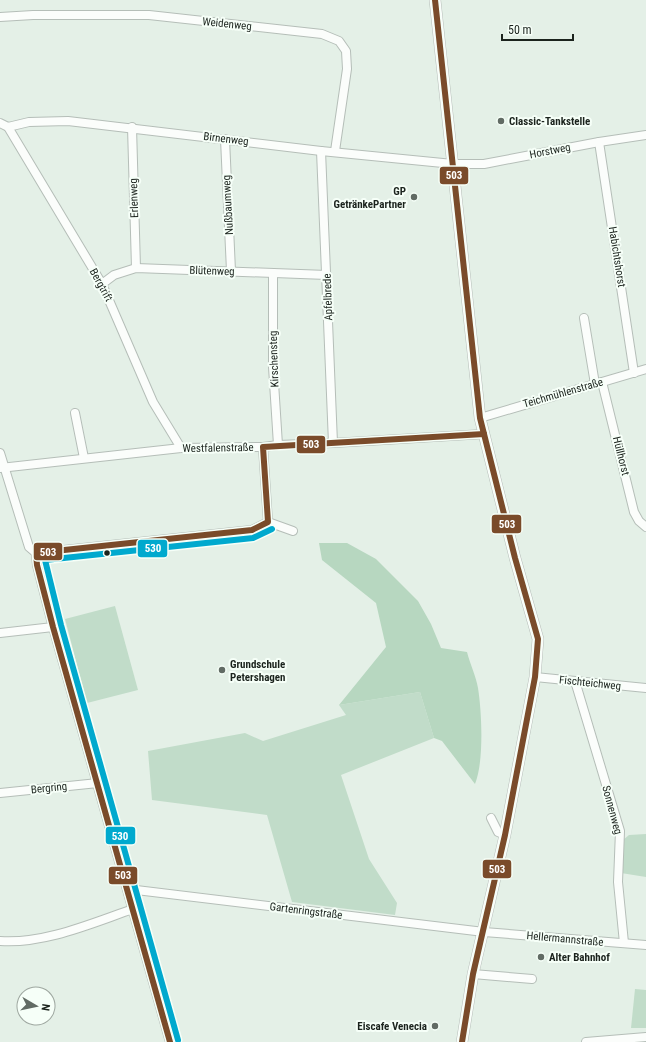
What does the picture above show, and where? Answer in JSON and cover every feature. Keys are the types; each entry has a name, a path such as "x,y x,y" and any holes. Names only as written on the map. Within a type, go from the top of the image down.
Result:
{"street":[{"path":"435,0 480,418 515,558 538,639 535,677 505,835 484,932 473,974 462,1042"},
{"name":"Weidenweg","path":"0,17 33,15 149,15 322,34 339,41 346,51 347,69 335,151"},
{"name":"Birnenweg","path":"8,127 28,122 68,120 321,151 335,151 453,164"},
{"path":"0,123 8,127"},
{"name":"Bergtrift","path":"8,127 102,284 153,402 181,448"},
{"name":"Erlenweg","path":"132,128 136,268"},
{"name":"Horstweg","path":"453,164 484,164 599,142 646,135"},
{"name":"Nußbaumweg","path":"224,139 231,271"},
{"name":"Habichtshorst","path":"599,142 634,373"},
{"name":"Apfelbrede","path":"321,151 333,443"},
{"name":"Blütenweg","path":"102,284 114,274 136,268 327,275"},
{"name":"Kirschensteg","path":"273,273 273,367 278,445"},
{"name":"Hüllhorst","path":"584,318 599,383 634,512 639,521 646,527"},
{"name":"Teichmühlenstraße","path":"480,418 646,369"},
{"path":"75,413 84,458"},
{"name":"Westfalenstraße","path":"2,468 181,448 263,447 484,434"},
{"path":"263,447 268,522"},
{"path":"0,453 2,468 28,547 36,553 252,530 268,522 293,531"},
{"path":"36,553 37,566 53,627 170,1042"},
{"path":"0,633 53,627"},
{"name":"Fischteichweg","path":"535,677 646,688"},
{"name":"Sonnenweg","path":"575,681 620,831 618,882 624,943"},
{"name":"Bergring","path":"0,793 98,783"},
{"path":"491,818 498,832 505,835"},
{"name":"Gartenringstraße","path":"128,889 484,932"},
{"path":"0,941 11,942 47,936 133,908"},
{"name":"Hellermannstraße","path":"484,932 646,945"},
{"path":"473,974 532,979"},
{"path":"586,1042 646,1037"}],"green space":[{"path":"319,543 347,543 376,559 418,601 431,624 441,648 467,652 477,684 480,710 481,751 478,775 475,784 442,741 434,738 420,692 339,705 386,647 376,603 322,560"},
{"path":"115,606 138,690 87,703 65,619"},
{"path":"420,692 434,738 341,775 369,859 397,903 395,915 292,902 267,815 152,800 148,751 245,733 263,741 346,715 339,705"},
{"path":"646,834 646,877 621,873 623,840 629,835"},
{"path":"635,989 646,990 646,1028 631,1028"}],"transit line":[{"name":"503","path":"435,0 480,418 515,558 538,639 535,677 505,835 473,974 462,1042"},
{"name":"503","path":"170,1042 53,627 37,565 36,553 252,530 268,522 263,447 484,434"},
{"name":"530","path":"178,1040 61,625 45,560 253,538 272,529"}],"place":[{"name":"Classic-Tankstelle","path":"501,121"},
{"name":"GP GetränkePartner","path":"414,197"},
{"name":"Grundschule Petershagen","path":"222,670"},
{"name":"Alter Bahnhof","path":"541,957"},
{"name":"Eiscafe Venecia","path":"435,1026"}]}
